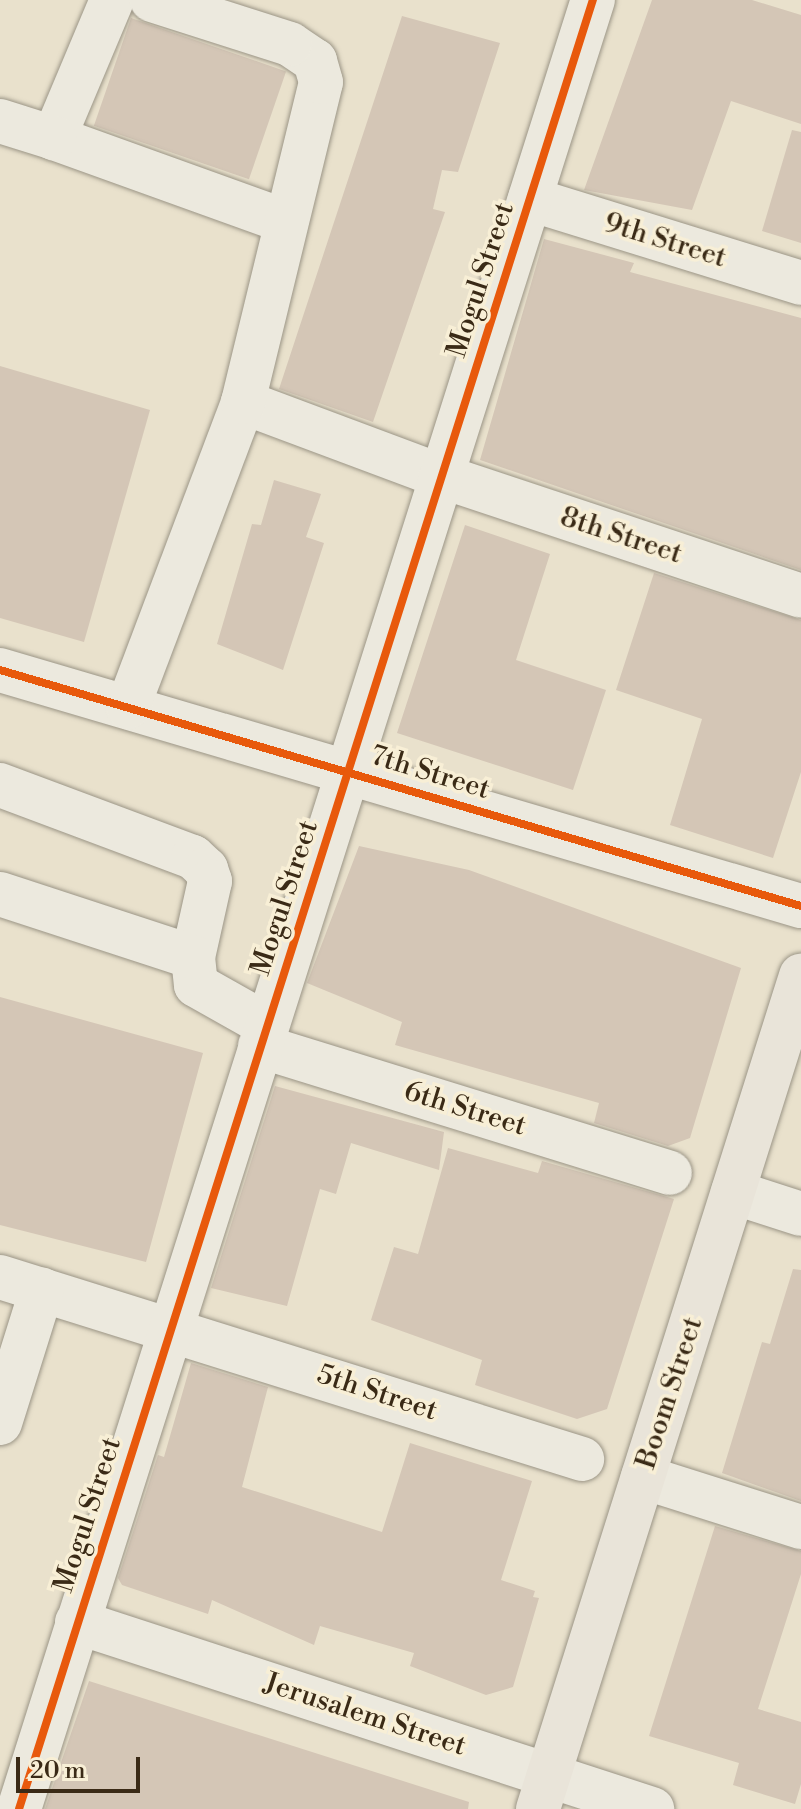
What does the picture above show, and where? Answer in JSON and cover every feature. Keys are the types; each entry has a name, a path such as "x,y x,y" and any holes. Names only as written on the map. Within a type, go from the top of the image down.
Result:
{"main road":[{"name":"Boom Street","path":"544,1792 801,976"}],"street":[{"path":"54,138 112,0"},
{"path":"128,707 243,402 284,221 321,82 315,61 290,44 152,0"},
{"name":"Mogul Street","path":"19,1809 593,0"},
{"path":"0,121 284,221"},
{"name":"9th Street","path":"530,199 801,283"},
{"name":"8th Street","path":"243,402 441,476 801,596"},
{"name":"7th Street","path":"0,670 801,906"},
{"path":"0,785 193,857 206,869 210,881 193,957 0,894"},
{"name":"6th Street","path":"193,957 196,985 204,994 264,1035 670,1173"},
{"path":"733,1192 801,1214"},
{"name":"5th Street","path":"0,1277 171,1327 582,1459"},
{"path":"0,1423 42,1289"},
{"path":"643,1477 801,1527"},
{"name":"Jerusalem Street","path":"77,1622 544,1792 652,1809"}],"building":[{"path":"652,0 752,0 801,15 801,124 731,101 692,210 584,190"},
{"path":"402,16 500,43 458,172 442,170 433,209 445,212 373,422 279,389"},
{"path":"131,18 286,71 249,179 94,126"},
{"path":"792,130 801,132 801,243 762,231"},
{"path":"544,239 634,263 630,272 801,318 801,570 480,460"},
{"path":"0,366 150,410 84,642 0,618"},
{"path":"274,480 321,494 306,537 324,543 283,670 217,644 252,524 261,525"},
{"path":"465,525 550,554 516,660 606,690 573,790 397,733"},
{"path":"654,573 801,620 801,772 773,858 670,825 702,719 616,690"},
{"path":"359,846 469,870 741,968 690,1138 668,1146 594,1123 599,1103 395,1045 402,1022 307,983"},
{"path":"0,997 203,1053 146,1262 0,1225"},
{"path":"275,1086 444,1132 439,1170 351,1143 336,1194 320,1189 287,1306 211,1288"},
{"path":"448,1148 538,1173 542,1161 674,1199 607,1409 577,1419 475,1385 482,1360 371,1320 394,1247 418,1254"},
{"path":"793,1269 801,1270 801,1501 722,1473 762,1342 770,1344"},
{"path":"191,1363 268,1387 242,1487 382,1532 410,1443 532,1481 501,1580 535,1591 533,1597 539,1598 513,1687 486,1695 410,1666 414,1653 320,1626 314,1645 212,1600 208,1614 122,1585 118,1578 158,1455 164,1457"},
{"path":"715,1526 801,1551 801,1574 758,1709 801,1722 801,1784 795,1804 733,1785 739,1763 649,1736"},
{"path":"89,1681 469,1802 468,1809 45,1809"}],"cycle path":[{"path":"19,1809 593,0"},
{"path":"0,670 801,906"}]}
